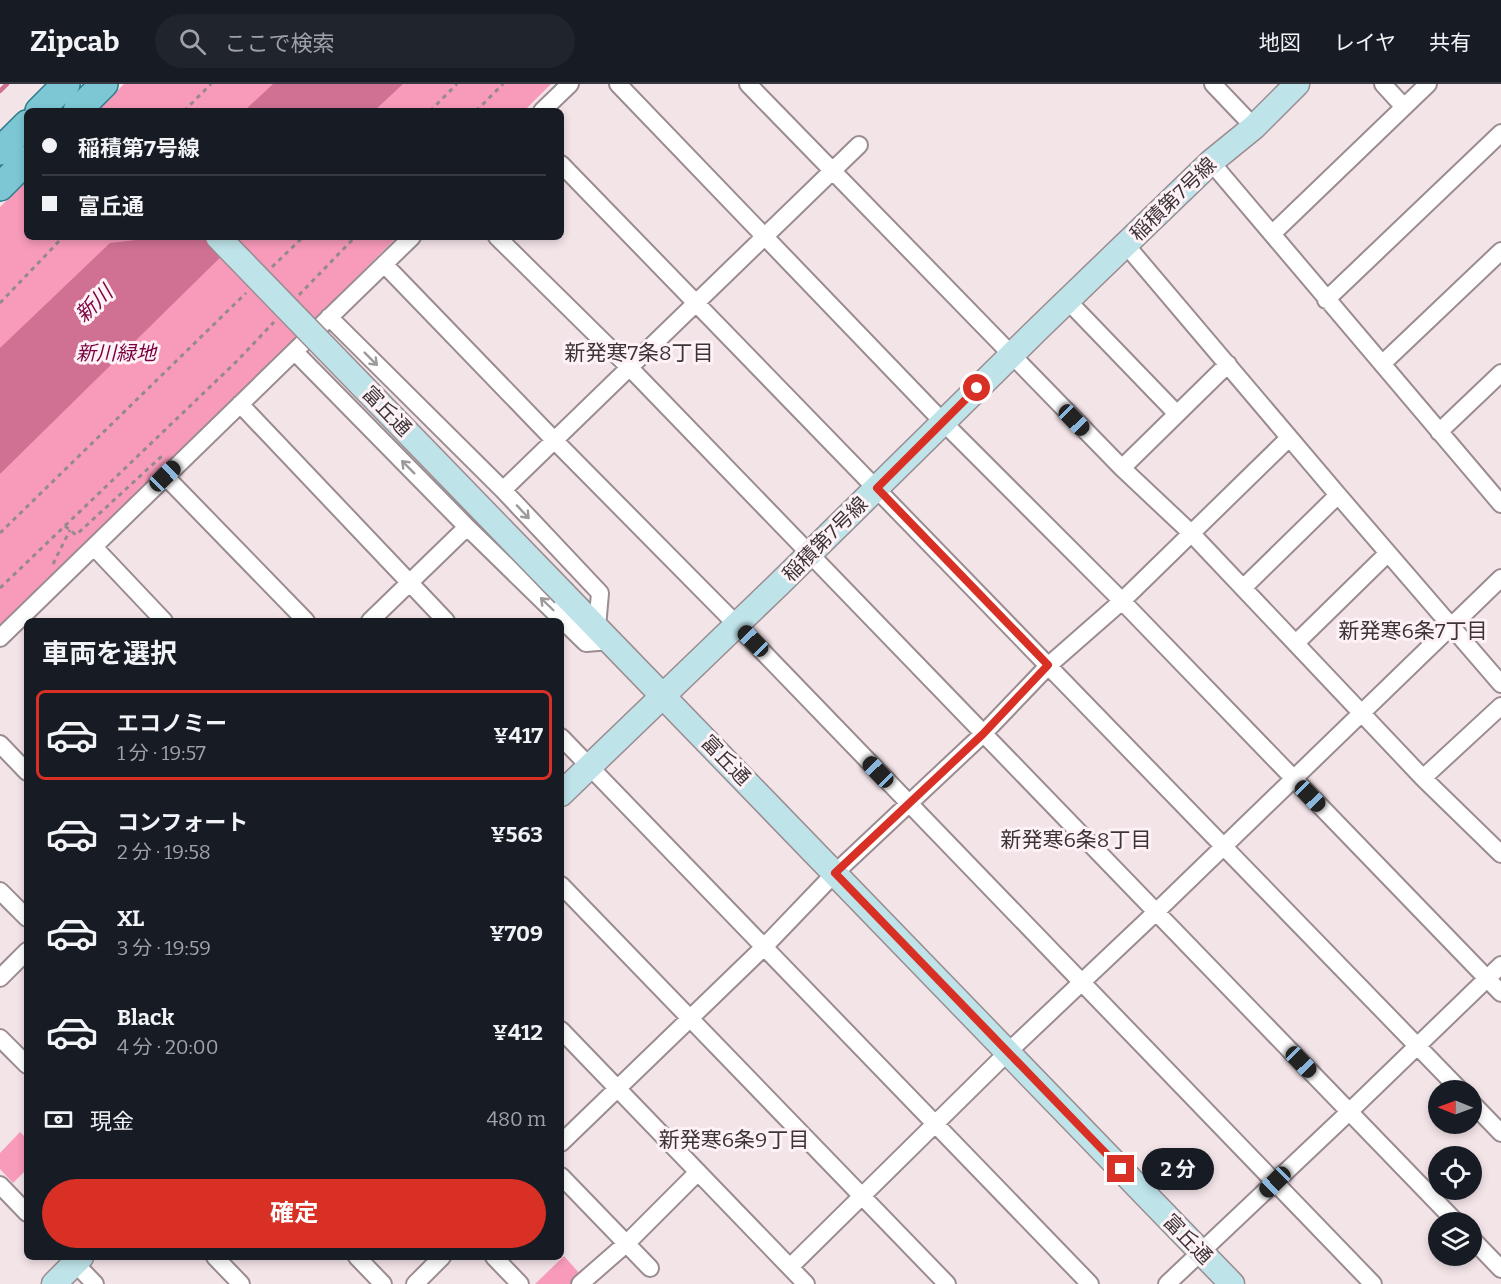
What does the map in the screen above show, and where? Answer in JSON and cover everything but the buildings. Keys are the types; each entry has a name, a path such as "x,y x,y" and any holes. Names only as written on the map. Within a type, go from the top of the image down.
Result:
{"main road":[{"path":"48,108 83,96"},
{"path":"0,151 24,127"},
{"path":"0,187 24,163"}],"street":[{"path":"545,108 570,84"},
{"path":"618,84 943,422 1122,601 1501,993"},
{"path":"748,84 1122,468 1191,533 1423,778 1498,843"},
{"path":"1213,84 1254,126"},
{"name":"稲積第7号線","path":"564,791 809,555 1067,300 1211,162 1254,126 1297,84"},
{"path":"1383,84 1404,107"},
{"path":"1272,234 1428,84"},
{"path":"1326,300 1501,133"},
{"path":"503,490 859,145"},
{"path":"1211,162 1326,300 1501,502"},
{"path":"564,167 1450,1080"},
{"name":"富丘通","path":"221,240 1232,1284"},
{"path":"28,618 93,547 409,240"},
{"path":"500,240 630,368 1446,1212"},
{"path":"1126,245 1501,684"},
{"path":"1382,364 1501,251"},
{"path":"384,264 737,625 1373,1284"},
{"path":"1067,300 1177,414"},
{"path":"329,317 503,490 600,593 603,634 586,643 564,622"},
{"path":"295,352 467,527 560,618"},
{"path":"1122,468 1228,364"},
{"path":"1440,432 1501,374"},
{"path":"240,404 443,618"},
{"path":"564,1140 764,946 835,873 983,734 1048,665 1122,601 1289,438"},
{"path":"165,476 303,618"},
{"path":"1243,588 1338,495"},
{"path":"373,618 467,527"},
{"path":"93,547 161,618"},
{"path":"1296,643 1388,553"},
{"path":"790,1267 1008,1052 1294,780 1501,578"},
{"path":"0,638 24,622"},
{"path":"1423,778 1501,706"},
{"path":"564,740 1090,1284"},
{"path":"0,744 24,769"},
{"path":"564,888 947,1284"},
{"path":"0,891 24,915"},
{"path":"0,978 24,954"},
{"path":"1167,1284 1350,1112 1501,965"},
{"path":"564,1033 806,1284"},
{"path":"0,1038 24,1062"},
{"path":"1482,1113 1501,1133"},
{"path":"580,1284 627,1243 698,1172"},
{"path":"564,1179 650,1268"},
{"path":"0,1185 24,1210"},
{"path":"1482,1249 1501,1269"},
{"path":"54,1284 74,1260"},
{"path":"76,1260 95,1284"},
{"path":"218,1260 241,1284"},
{"path":"360,1260 383,1284"},
{"path":"415,1284 439,1260"},
{"path":"497,1260 520,1284"}],"path":[{"path":"187,108 211,84"},
{"path":"433,108 457,84"},
{"path":"479,108 503,84"},
{"path":"0,303 60,240"},
{"path":"270,269 300,240"},
{"path":"292,303 352,240"},
{"path":"0,533 254,285"},
{"path":"0,588 237,361 276,320"},
{"path":"65,526 76,535 168,451"},
{"path":"52,565 70,530"}],"green space":[{"path":"124,84 551,84 527,108 100,108"},
{"name":"新川緑地","path":"24,184 24,240 394,240 151,482 0,628 0,207"},
{"path":"20,1132 24,1136 24,1172 13,1183 0,1169 0,1153"},
{"path":"564,1256 580,1274 570,1284 535,1284 560,1260 564,1260"}],"water":[{"path":"273,84 403,84 377,108 247,108"},
{"name":"新川","path":"136,240 238,240 0,474 0,348 110,243"}],"waterway":[{"path":"0,91 7,84"}],"district":[{"name":"新発寒7条8丁目","path":"639,353"},
{"name":"新発寒6条7丁目","path":"1413,631"},
{"name":"新発寒6条8丁目","path":"1076,840"},
{"name":"新発寒6条9丁目","path":"734,1140"}],"route":[{"path":"977,388 877,488 1048,665 983,734 835,873 1121,1169"}]}
